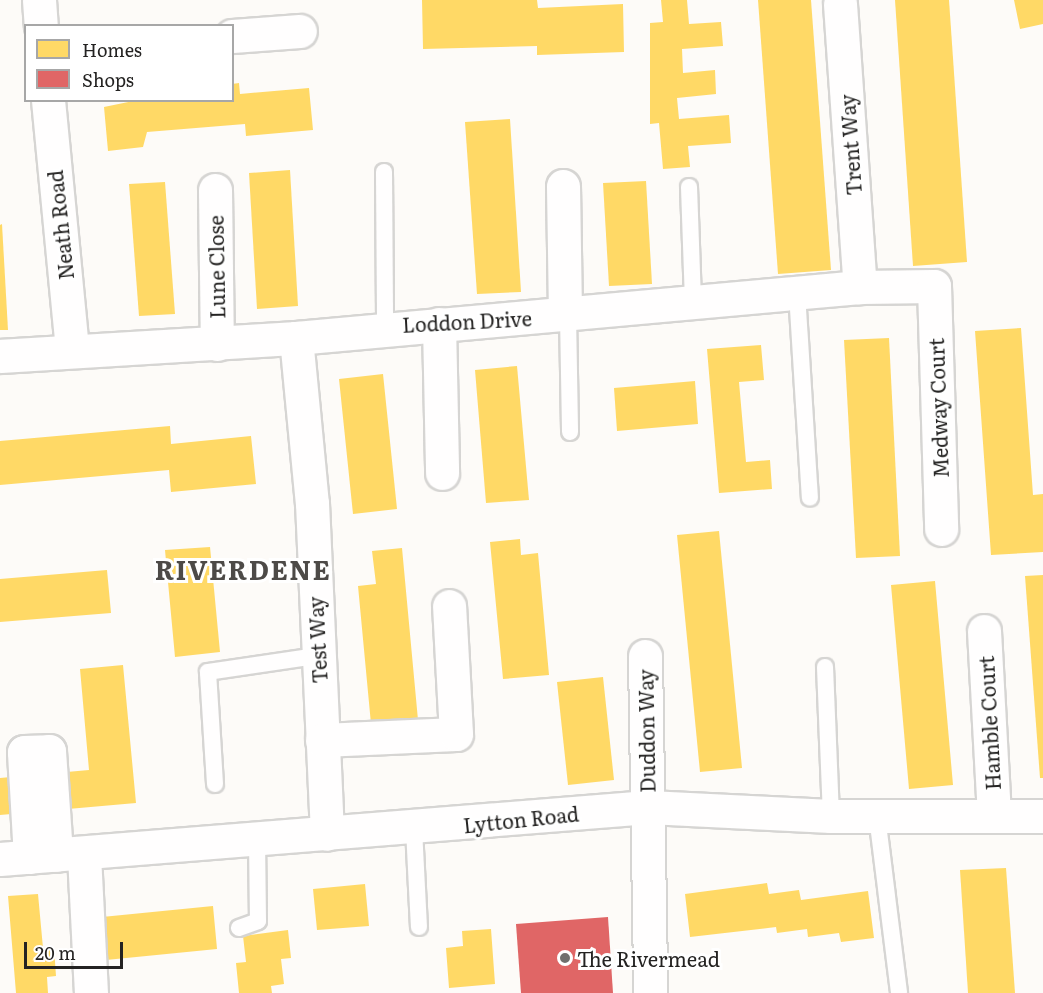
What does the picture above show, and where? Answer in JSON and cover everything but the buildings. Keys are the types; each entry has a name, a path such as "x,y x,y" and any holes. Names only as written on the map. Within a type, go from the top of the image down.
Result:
{"street":[{"path":"39,0 41,24"},
{"name":"Trent Way","path":"840,4 860,287"},
{"path":"234,36 300,31"},
{"name":"Neath Road","path":"48,102 72,349"},
{"path":"563,186 567,315"},
{"name":"Lune Close","path":"215,190 217,344"},
{"name":"Loddon Drive","path":"0,356 72,349 217,344 296,338 385,326 567,315 693,300 860,287 934,286"},
{"name":"Medway Court","path":"934,286 941,529"},
{"path":"439,324 442,473"},
{"name":"Test Way","path":"296,338 312,503 316,656 327,834"},
{"path":"322,740 456,735 449,606"},
{"name":"Hamble Court","path":"984,631 994,814"},
{"name":"Duddon Way","path":"645,656 650,993"},
{"name":"Lytton Road","path":"43,856 414,829 648,807 831,816 994,814 1043,816"},
{"path":"43,856 91,993"}],"lane":[{"path":"384,172 385,326"},
{"path":"689,187 693,300"},
{"path":"798,293 810,498"},
{"path":"567,315 570,432"},
{"path":"215,784 208,672 316,656"},
{"path":"825,667 831,816"},
{"path":"877,816 899,993"},
{"path":"414,829 419,927"},
{"path":"239,928 258,921 257,841"}],"place":[{"name":"The Rivermead","path":"565,958"}],"district":[{"name":"RIVERDENE","path":"243,569"}]}
